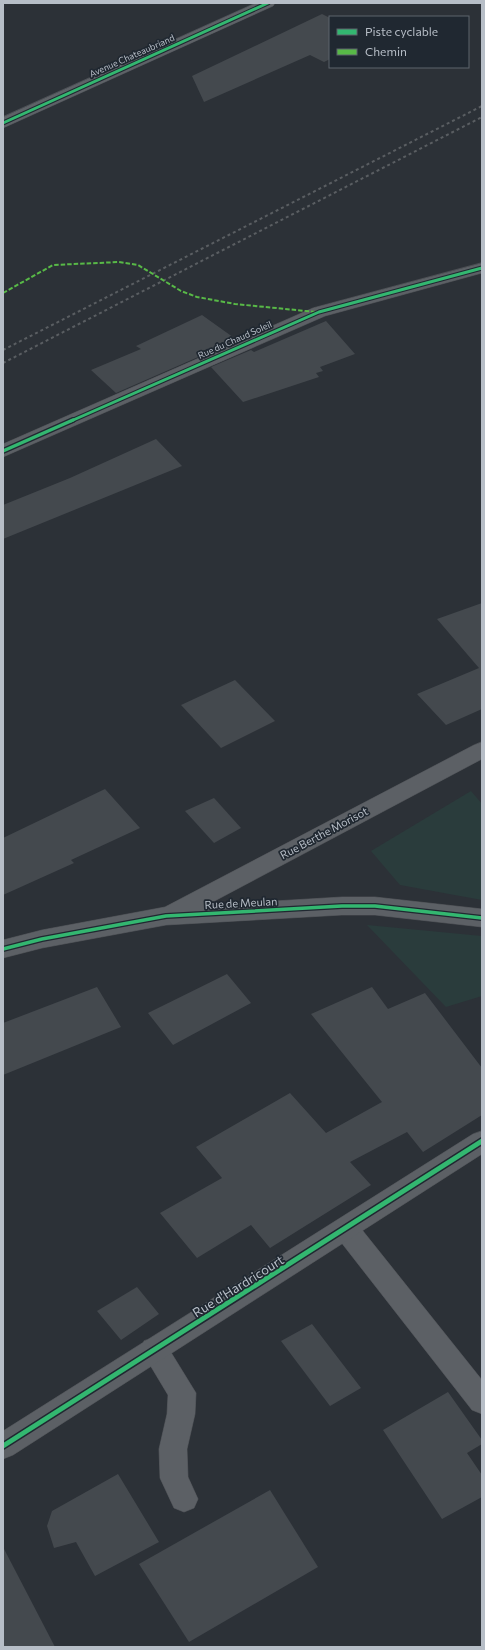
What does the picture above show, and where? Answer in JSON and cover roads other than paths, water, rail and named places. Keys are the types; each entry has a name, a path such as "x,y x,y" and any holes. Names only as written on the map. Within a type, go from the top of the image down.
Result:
{"main road":[{"name":"Avenue Chateaubriand","path":"3,123 268,3"}],"street":[{"name":"Rue du Chaud Soleil","path":"3,451 319,312 482,268"},
{"name":"Rue Berthe Morisot","path":"166,916 482,750"},
{"name":"Rue de Meulan","path":"3,949 42,939 166,916 342,906 375,906 482,918"},
{"name":"Rue d'Hardricourt","path":"3,1446 482,1141"},
{"path":"346,1229 482,1401"},
{"path":"154,1350 182,1393 181,1414 173,1449 174,1478 184,1499"}],"railway":[{"path":"3,350 482,106"},
{"path":"3,363 482,117"}]}
